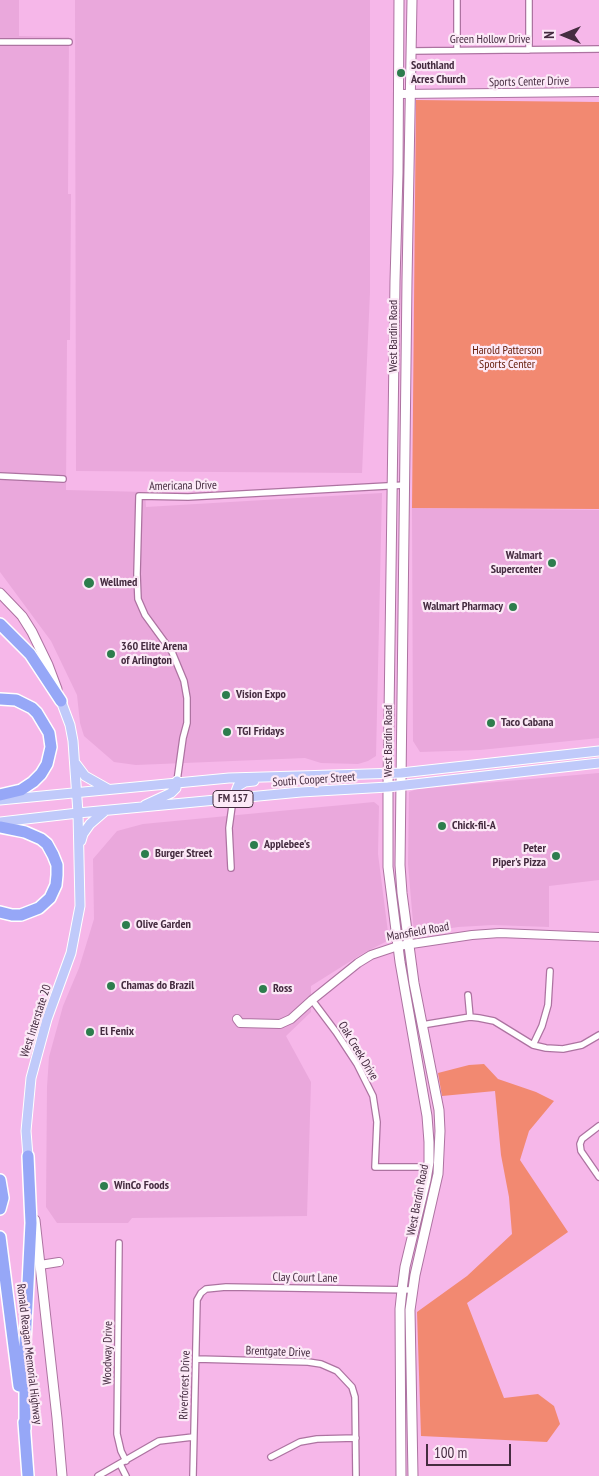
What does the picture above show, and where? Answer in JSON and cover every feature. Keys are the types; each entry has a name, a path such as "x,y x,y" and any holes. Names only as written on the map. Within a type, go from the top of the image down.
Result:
{"highway":[{"path":"0,624 30,654 61,701"},
{"path":"0,699 16,700 32,708 42,718 49,733 51,747 41,774 33,782 21,790 0,796"},
{"path":"0,827 25,832 40,839 47,844 57,865 56,885 50,898 39,908 21,915 0,912"},
{"path":"25,1429 31,1223 28,1156"},
{"path":"0,1180 3,1198 0,1209"},
{"name":"Ronald Reagan Memorial Highway","path":"0,1237 25,1429 28,1476"}],"main road":[{"name":"West Bardin Road","path":"399,0 388,774 389,877 398,946 427,1116 429,1142 428,1166 405,1266 400,1309 401,1476"},
{"name":"West Bardin Road","path":"412,0 400,865 408,944 439,1110 440,1131 438,1174 410,1310 413,1476"},
{"path":"395,281 407,281"},
{"name":"West Interstate 20","path":"0,593 22,616 32,632 48,665 70,725 78,813 80,906 77,928 71,953 47,1019 31,1078 26,1131 58,1418 62,1476"},
{"path":"390,625 402,625"},
{"name":"South Cooper Street","path":"0,800 229,778 401,773 599,751"},
{"path":"74,761 85,776 108,789"},
{"name":"South Cooper Street","path":"0,822 301,792 401,786 599,763"},
{"path":"233,799 238,786 245,782 282,776"},
{"path":"140,807 171,793 176,788 177,782"},
{"path":"80,848 83,834 90,824 107,810"},
{"path":"401,1458 412,1458"}],"street":[{"path":"458,0 458,50"},
{"path":"529,0 529,50"},
{"path":"0,42 68,42"},
{"name":"Green Hollow Drive","path":"412,51 599,49"},
{"name":"Sports Center Drive","path":"399,94 599,92"},
{"path":"0,476 63,479"},
{"name":"Americana Drive","path":"177,782 187,722 187,698 184,681 172,652 145,615 138,599 140,496 188,497 405,485"},
{"path":"231,868 228,828 233,799"},
{"name":"Mansfield Road","path":"237,1019 240,1023 280,1024 292,1019 312,1000 358,963 371,955 398,946 472,935 500,933 599,937"},
{"path":"534,1045 548,1005 550,971"},
{"path":"468,995 470,1017"},
{"name":"Oak Creek Drive","path":"312,1000 357,1064 373,1096 377,1122 375,1167 428,1166"},
{"path":"422,1025 470,1017 494,1021 534,1045 562,1049 582,1045 599,1036"},
{"path":"599,1126 582,1139 580,1144 581,1151 599,1177"},
{"name":"Woodway Drive","path":"120,1243 117,1434 121,1451 126,1461"},
{"path":"40,1265 59,1262"},
{"name":"Clay Court Lane","path":"200,1295 206,1289 226,1287 413,1290"},
{"name":"Riverforest Drive","path":"193,1476 197,1300 200,1295"},
{"name":"Brentgate Drive","path":"196,1359 308,1362 321,1364 337,1371 352,1387 355,1397 356,1476"},
{"path":"98,1476 159,1441 193,1438"},
{"path":"271,1457 300,1442 317,1439 356,1438"},
{"path":"120,1464 126,1476"}],"shaded area":[{"path":"0,0 19,0 19,36 69,37 68,194 71,194 70,340 67,340 66,490 145,492 146,507 382,493 376,756 368,761 358,764 321,763 305,758 136,765 114,762 84,736 80,723 77,695 51,641 0,572"},
{"path":"75,0 370,0 370,292 362,473 76,471"},
{"path":"412,508 599,510 599,738 480,750 420,752 413,741"},
{"path":"599,773 599,880 549,886 549,927 493,925 458,927 414,934 408,864 409,792 417,789"},
{"path":"374,802 379,806 378,854 389,940 362,954 311,986 311,1012 286,1036 311,1082 307,1216 132,1218 128,1223 57,1223 46,1207 49,1057 63,1006 79,968 94,919 93,859 117,831 143,824"}],"green space":[{"name":"Harold Patterson Sports Center","path":"416,100 599,102 599,509 412,508"},
{"path":"484,1064 498,1079 536,1092 554,1101 529,1131 520,1160 568,1232 467,1303 504,1398 538,1394 554,1406 560,1424 547,1442 421,1436 417,1312 467,1276 512,1234 509,1197 501,1155 495,1091 442,1096 438,1073 469,1065"}],"place":[{"name":"Southland Acres Church","path":"401,73"},
{"name":"Walmart Supercenter","path":"552,563"},
{"name":"Wellmed","path":"89,583"},
{"name":"Walmart Pharmacy","path":"513,607"},
{"name":"360 Elite Arena of Arlington","path":"111,654"},
{"name":"Vision Expo","path":"226,695"},
{"name":"Taco Cabana","path":"491,723"},
{"name":"TGI Fridays","path":"227,732"},
{"name":"Chick-fil-A","path":"442,826"},
{"name":"Applebee's","path":"254,845"},
{"name":"Burger Street","path":"145,854"},
{"name":"Peter Piper's Pizza","path":"556,856"},
{"name":"Olive Garden","path":"126,925"},
{"name":"Chamas do Brazil","path":"111,986"},
{"name":"Ross","path":"263,989"},
{"name":"El Fenix","path":"90,1032"},
{"name":"WinCo Foods","path":"104,1186"}]}
